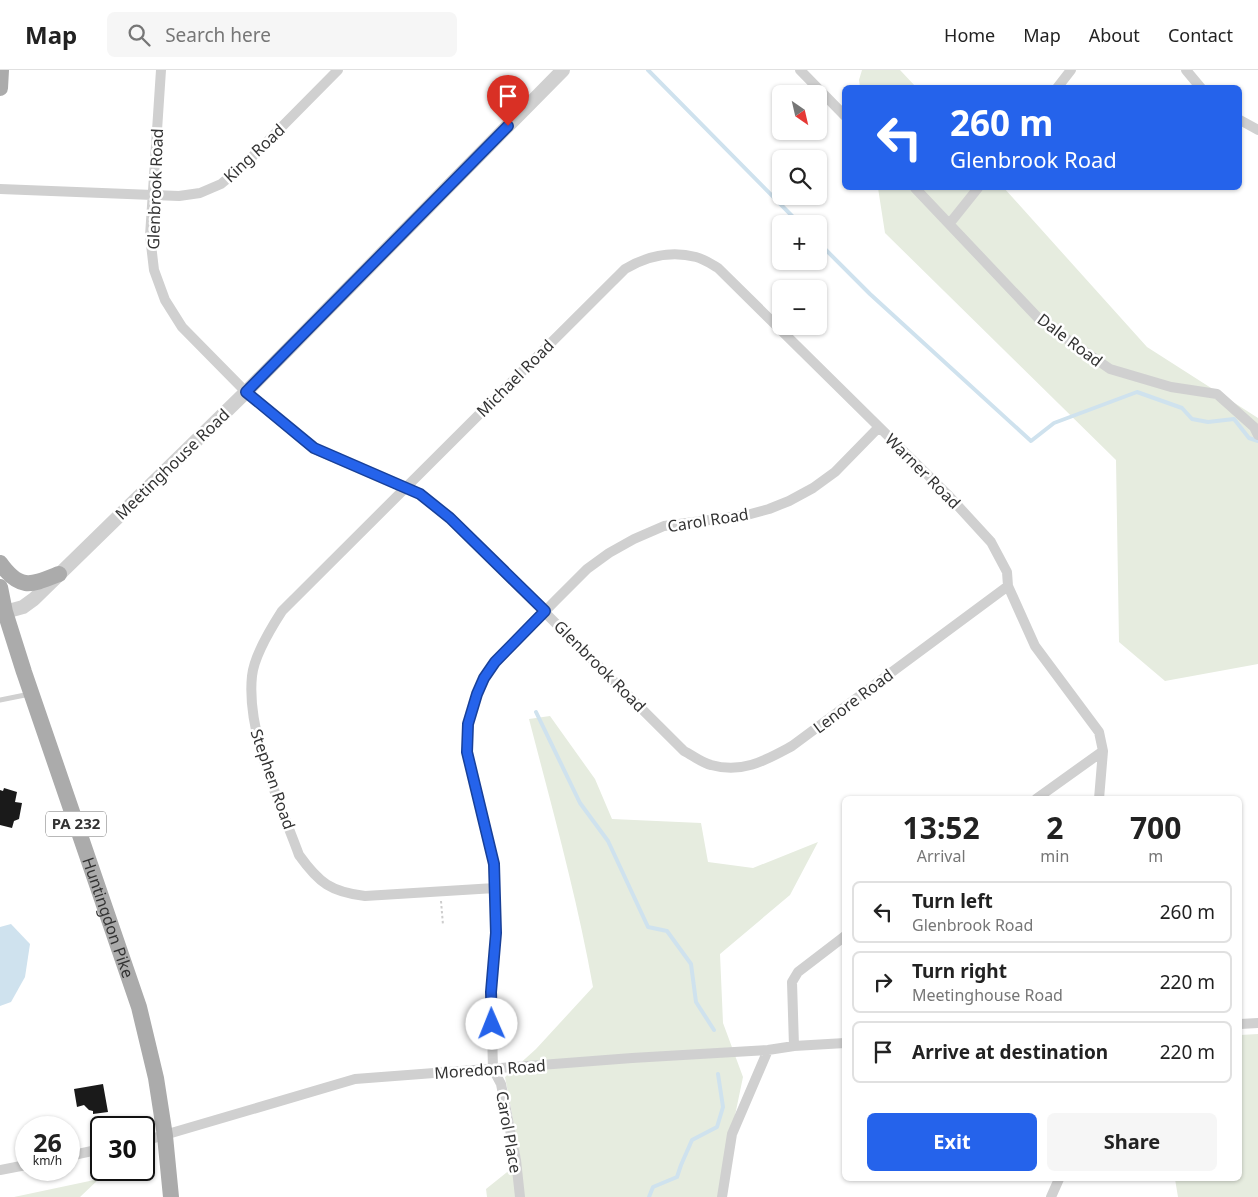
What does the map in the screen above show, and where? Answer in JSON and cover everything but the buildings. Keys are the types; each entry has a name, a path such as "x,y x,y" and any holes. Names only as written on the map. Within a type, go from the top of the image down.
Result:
{"main road":[{"path":"0,88 1,70"},
{"path":"0,563 18,581 29,584 59,574"},
{"name":"Huntingdon Pike","path":"0,587 2,614 138,1007 156,1078 165,1136 171,1197"}],"street":[{"name":"Glenbrook Road","path":"161,70 150,236 154,270 165,300 182,326 246,392 314,448 420,494 450,518 684,751"},
{"name":"King Road","path":"0,188 179,196 200,193 221,184 244,165 338,70"},
{"name":"Meetinghouse Road","path":"2,614 23,607 34,599 246,392 563,70"},
{"path":"800,70 842,113"},
{"path":"1059,85 1071,70"},
{"path":"1186,70 1198,85"},
{"path":"1242,121 1258,130"},
{"name":"Dale Road","path":"917,190 1042,321 1110,368 1171,387 1217,394 1256,431"},
{"path":"950,223 976,190"},
{"name":"Warner Road","path":"625,269 639,261 654,256 697,258 718,268 947,494 991,542 1007,572 1008,586 1035,646 1098,732 1103,751 1099,796"},
{"name":"Michael Road","path":"406,488 625,269"},
{"name":"Carol Road","path":"493,1069 491,992 496,933 494,864 467,752 468,724 484,678 495,662 545,611 608,552 664,526 769,509 805,492 835,472 879,427"},
{"name":"Stephen Road","path":"406,488 282,611 267,636 252,675 252,712 254,721 260,747 299,855 310,870 323,882 343,893 365,896 495,888"},
{"name":"Lenore Road","path":"684,751 710,765 732,768 757,764 792,746 1008,586"},
{"path":"1040,796 1103,751"},
{"path":"794,1046 792,982 798,972 842,938"},
{"path":"1242,1024 1258,1023"},
{"name":"Moredon Road","path":"155,1138 355,1079 842,1043"},
{"path":"722,1197 732,1134 768,1050"},
{"name":"Carol Place","path":"493,1069 501,1084 516,1160 520,1197"},
{"path":"0,1170 15,1167"},
{"path":"1051,1197 1058,1181"}],"lane":[{"path":"0,700 31,694"}],"path":[{"path":"441,899 443,925"}],"shaded area":[{"path":"862,70 900,70 914,85 860,85"},
{"path":"878,190 1006,190 1147,347 1258,418 1258,664 1165,681 1119,642 1116,460 885,233"},
{"path":"550,716 595,779 612,819 701,823 708,862 753,868 818,842 790,895 720,954 723,1023 743,1077 718,1197 487,1197 486,1189 521,1161 505,1077 536,1049 593,987 572,886 529,719"},
{"path":"1258,1034 1258,1197 1178,1197 1175,1181 1242,1181 1242,1035"},
{"path":"90,1181 97,1181 80,1197 14,1197"}],"water":[{"path":"11,924 30,944 25,977 11,1002 0,1006 0,927"}],"waterway":[{"path":"648,70 791,215"},
{"path":"827,251 870,294 1031,441 1054,423 1137,392 1182,408 1192,419 1208,422 1234,419 1249,438 1258,441"},
{"path":"536,712 580,803 608,841 648,927 667,931 691,964 696,1002 714,1030"},
{"path":"649,1197 653,1187 677,1177 692,1140 717,1127 723,1107 718,1074"}],"route":[{"path":"492,1024 491,992 496,933 494,864 467,752 468,724 484,678 495,662 545,611 450,518 420,494 314,448 246,392 508,126"}]}
